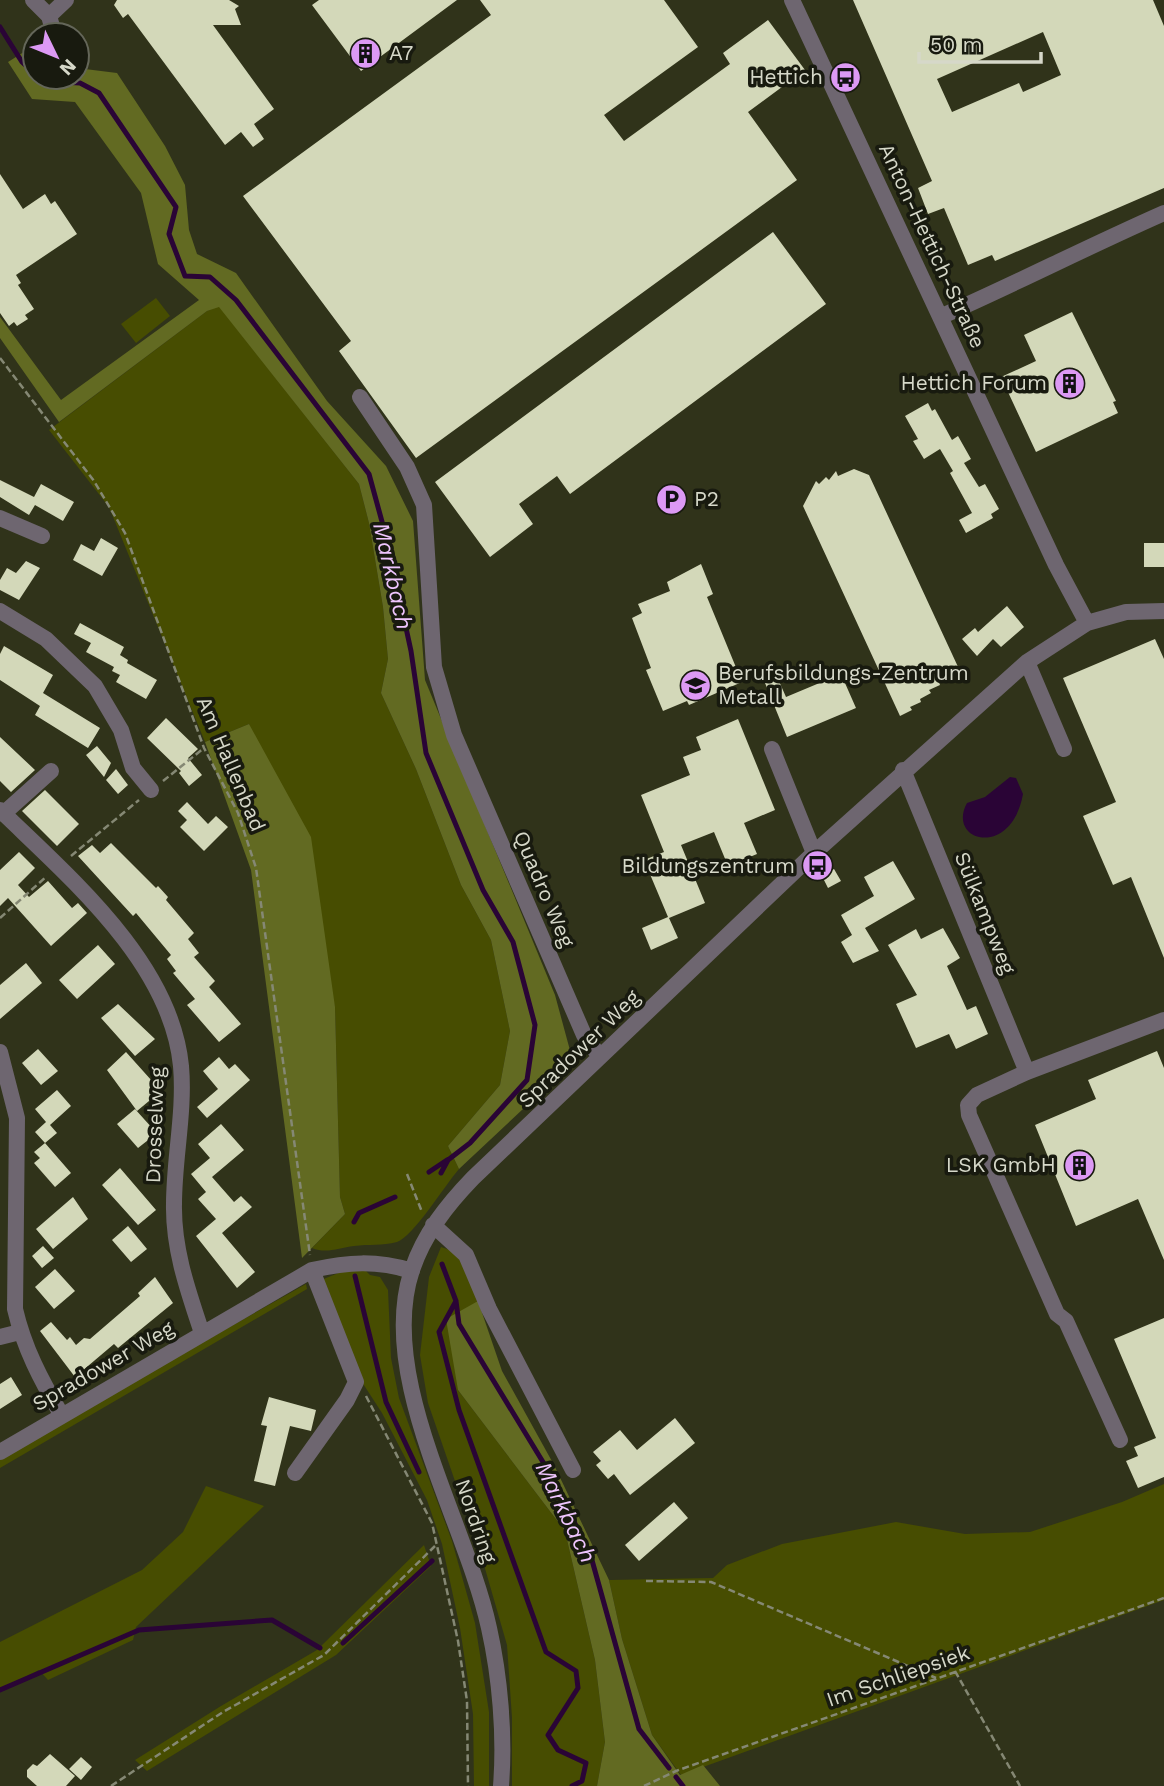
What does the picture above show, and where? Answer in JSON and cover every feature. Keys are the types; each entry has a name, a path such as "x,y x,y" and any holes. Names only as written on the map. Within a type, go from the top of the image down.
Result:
{"street":[{"path":"33,0 51,23 66,0"},
{"name":"Anton-Hettich-Straße","path":"792,0 942,316 1056,565 1087,623"},
{"path":"942,316 1031,277 1067,255 1164,213"},
{"name":"Quadro Weg","path":"360,397 407,467 424,505 434,667 454,735 584,1035 600,1057"},
{"path":"0,518 43,536"},
{"path":"0,611 46,639 95,686 121,730 133,768 151,790"},
{"name":"Spradower Weg","path":"0,1452 312,1270 351,1261 388,1264 411,1271 433,1225 473,1178 814,853 1027,662 1087,623 1126,612 1164,611"},
{"path":"1027,662 1064,749"},
{"path":"772,749 814,853"},
{"name":"Sülkampweg","path":"904,770 1027,1072"},
{"path":"2,812 51,771"},
{"name":"Drosselweg","path":"2,812 139,956 171,1020 180,1065 181,1112 174,1208 180,1265 202,1333"},
{"path":"1121,1440 1066,1321 1056,1314 969,1115 968,1105 977,1095 1027,1072 1164,1020"},
{"path":"0,1052 18,1118 15,1309 20,1332 37,1374 61,1414"},
{"path":"433,1225 466,1255 489,1309 573,1470"},
{"path":"295,1473 347,1400 356,1382 312,1270"},
{"name":"Nordring","path":"411,1271 406,1295 405,1337 411,1384 425,1435 489,1628 499,1702 501,1786"},
{"path":"0,1337 20,1332"}],"path":[{"name":"Am Hallenbad","path":"0,358 94,481 125,533 204,748 239,813 257,868 312,1270"},
{"path":"0,918 204,748"},
{"path":"407,1174 423,1214 433,1225"},
{"path":"356,1382 372,1404 432,1523 458,1641 467,1701 468,1786"},
{"path":"111,1786 223,1712 324,1655 436,1545"},
{"path":"646,1581 711,1582 936,1678"},
{"name":"Im Schliepsiek","path":"644,1786 676,1771 1164,1598"},
{"path":"956,1671 1020,1786"}],"green space":[{"path":"21,54 21,82 8,62"},
{"path":"91,70 117,73 165,146 185,185 189,230 197,254 236,273 327,401 386,466 413,521 425,680 555,995 571,1054 538,1095 459,1169 448,1146 500,1085 510,1031 491,940 461,885 416,769 381,693 388,659 383,607 369,523 359,484 219,307 207,311 59,422 0,338 0,317 61,400 199,300 158,264 141,193 75,102 32,99 27,91 91,91"},
{"path":"156,298 170,316 136,343 121,324"},
{"path":"219,306 359,484 369,523 383,607 388,659 381,693 416,769 461,885 491,940 510,1031 500,1085 448,1146 459,1169 429,1210 404,1238 397,1242 327,1251 312,1248 345,1214 340,1197 335,1007 249,724 205,742 109,507 49,430 207,311"},
{"path":"249,724 311,837 335,1007 340,1197 345,1214 302,1258 251,870 205,742"},
{"path":"441,1247 456,1252 464,1263 478,1301 458,1390 565,1531 595,1660 605,1742 597,1786 512,1786 512,1718 507,1645 484,1565 428,1403 420,1355 429,1277"},
{"path":"364,1269 370,1275 380,1277 388,1290 391,1358 399,1398 452,1541 475,1623 489,1712 489,1786 474,1786 473,1714 460,1628 442,1544 427,1500 382,1413 358,1376 321,1280 341,1272"},
{"path":"306,1284 307,1289 0,1468 0,1460 59,1423"},
{"path":"478,1301 502,1371 554,1465 609,1580 622,1639 652,1735 680,1775 703,1765 720,1786 597,1786 605,1742 595,1660 565,1531 458,1390 446,1319"},
{"path":"1164,1484 1164,1600 681,1775 652,1735 622,1639 609,1580 713,1578 727,1565 782,1544 896,1522 965,1534 1030,1532 1122,1502"},
{"path":"206,1486 264,1506 136,1627 133,1640 48,1680 39,1670 0,1689 0,1642 142,1570 183,1532"},
{"path":"424,1545 431,1566 336,1655 147,1771 135,1760 317,1650"}],"shaded area":[{"path":"1010,777 1016,778 1023,794 1016,815 1006,829 994,836 983,838 972,834 965,827 963,816 967,803 985,797"}],"building":[{"path":"117,0 229,0 239,6 235,9 241,25 213,25 274,109 254,124 264,139 253,147 241,132 225,145 128,14 123,18 114,5"},
{"name":"A7","path":"319,0 457,0 361,71 312,5"},
{"path":"480,0 664,0 698,47 604,115 624,141 730,64 723,53 768,20 805,70 748,112 797,180 416,458 339,351 351,341 243,196 491,15"},
{"path":"853,0 1153,0 1164,26 1164,188 995,261 992,255 968,265 944,208 928,214 918,188 932,181","holes":["1043,32 1061,75 1023,92 1019,83 952,112 937,79"]},
{"path":"0,174 23,209 45,194 51,204 55,201 77,234 16,275 21,283 18,285 34,309 25,315 28,319 17,326 14,322 9,326 0,313"},
{"path":"773,232 826,304 570,494 557,476 519,504 533,524 490,557 435,482"},
{"name":"Hettich Forum","path":"1072,312 1116,401 1113,402 1118,413 1036,452 1001,377 1036,361 1024,335"},
{"path":"928,403 932,411 935,409 952,440 958,436 971,459 964,463 979,487 985,484 999,509 991,514 993,518 966,533 959,520 972,513 950,473 953,471 940,449 924,459 913,441 918,439 905,416"},
{"path":"854,469 869,475 959,669 939,682 940,685 929,690 931,693 920,699 921,702 910,707 912,710 900,716 803,506 816,481 819,484 826,477 829,480 836,471 838,476"},
{"path":"0,480 34,497 41,484 74,502 63,521 35,505 29,515 0,497"},
{"path":"101,538 118,548 102,576 73,560 81,544 94,551"},
{"path":"1144,543 1164,543 1164,567 1144,567"},
{"path":"26,561 40,568 19,600 0,590 0,580 7,568 16,573"},
{"path":"701,564 713,594 707,597 742,682 689,705 687,701 663,711 646,670 651,668 632,618 642,613 638,604 670,591 667,582"},
{"path":"1007,606 1024,627 1001,647 993,639 977,656 962,639 975,628 978,632"},
{"path":"80,623 124,647 120,655 128,660 127,663 157,680 146,699 116,682 120,675 112,671 114,667 86,652 91,643 74,634"},
{"path":"1155,639 1164,659 1164,958 1131,877 1113,885 1083,816 1116,802 1063,678"},
{"path":"4,646 53,675 43,693 100,728 88,748 35,715 40,706 0,680 0,654"},
{"path":"775,672 786,697 841,674 856,708 787,737 763,678"},
{"path":"166,718 198,749 188,758 202,775 189,786 179,773 181,771 147,738"},
{"path":"738,719 775,810 744,823 757,854 728,866 714,832 681,845 705,903 669,918 678,938 651,950 642,928 668,917 644,860 664,852 641,795 690,775 683,757 701,750 696,737"},
{"path":"0,737 35,770 11,792 0,781"},
{"path":"97,746 111,763 104,777 86,755"},
{"path":"116,769 128,785 118,794 106,780"},
{"path":"45,790 79,824 57,846 22,811"},
{"path":"187,802 208,824 216,816 228,827 204,851 180,827 187,820 178,811"},
{"path":"111,843 156,888 158,886 168,897 166,900 194,933 188,939 199,953 194,957 215,981 209,987 241,1024 219,1042 187,1005 195,999 173,973 176,971 167,959 171,955 136,913 133,916 78,856 92,845 100,853"},
{"path":"19,852 35,868 18,885 29,897 48,881 72,908 78,903 87,913 51,946 8,898 0,906 0,870"},
{"path":"893,861 915,899 865,928 879,951 853,963 841,942 852,935 841,915 874,896 864,877"},
{"path":"834,869 841,881 828,888 822,876"},
{"path":"943,928 960,958 947,966 967,1010 976,1006 988,1034 956,1049 949,1034 916,1048 896,1004 917,995 888,945 916,929 921,939"},
{"path":"98,945 115,964 77,999 59,980"},
{"path":"26,963 42,983 0,1019 0,985"},
{"path":"118,1004 155,1039 135,1056 101,1018"},
{"path":"38,1049 58,1071 41,1085 22,1063"},
{"path":"1157,1051 1164,1068 1164,1260 1138,1199 1076,1226 1035,1125 1096,1099 1088,1080"},
{"path":"126,1052 161,1091 137,1111 107,1070"},
{"path":"219,1057 229,1069 235,1064 250,1080 207,1118 197,1107 218,1089 203,1071"},
{"path":"57,1090 71,1106 50,1125 57,1133 45,1143 35,1132 46,1122 35,1109"},
{"path":"135,1109 153,1129 149,1132 152,1137 138,1148 117,1124"},
{"path":"221,1124 244,1150 212,1177 234,1202 241,1196 252,1207 222,1233 255,1272 237,1288 196,1236 216,1219 198,1199 206,1192 191,1174 210,1158 198,1144"},
{"path":"45,1143 71,1173 55,1187 34,1163 40,1158 34,1152"},
{"path":"120,1168 156,1210 138,1225 102,1185"},
{"path":"73,1197 88,1219 53,1249 36,1229"},
{"path":"128,1226 147,1249 131,1262 112,1240"},
{"path":"43,1246 54,1258 42,1268 32,1256"},
{"path":"55,1269 75,1291 54,1309 35,1287"},
{"path":"155,1277 173,1303 118,1348 114,1344 75,1377 40,1331 51,1322 67,1340 70,1337 76,1345 84,1338 90,1339 140,1296 138,1293"},
{"path":"1164,1318 1164,1477 1138,1488 1126,1461 1138,1456 1134,1447 1156,1438 1114,1339"},
{"path":"11,1377 22,1395 0,1409 0,1384"},
{"path":"269,1397 316,1410 311,1431 290,1426 275,1486 254,1481 267,1426 261,1425"},
{"path":"675,1418 695,1443 630,1495 614,1474 608,1479 596,1465 601,1461 593,1452 620,1430 637,1450"},
{"path":"674,1502 688,1518 639,1561 625,1545"},
{"path":"50,1754 75,1776 66,1786 37,1786 27,1777 27,1770 33,1764 37,1766"},
{"path":"81,1757 92,1767 81,1780 69,1769"}],"waterway":[{"name":"Markbach","path":"0,27 21,60"},
{"name":"Markbach","path":"91,89 99,93 176,207 169,234 185,276 210,277 236,300 369,474 387,540 411,651 426,753 483,890 513,942 535,1025 527,1080 470,1143 448,1160 441,1173"},
{"path":"429,1172 447,1160"},
{"path":"354,1222 359,1213 395,1197"},
{"name":"Markbach","path":"442,1264 456,1301 459,1324 546,1467 590,1553 639,1729 669,1768"},
{"path":"355,1276 386,1402 419,1472"},
{"path":"456,1301 439,1332 459,1410 546,1652 576,1671 578,1688 548,1735 558,1750 586,1763 582,1781 572,1786"},
{"path":"343,1643 432,1561"},
{"path":"0,1690 139,1630 272,1620 320,1648"},
{"name":"Markbach","path":"676,1777 683,1786"}],"place":[{"name":"A7","path":"366,53"},
{"name":"Hettich","path":"846,77"},
{"name":"Hettich Forum","path":"1070,383"},
{"name":"P2","path":"671,499"},
{"name":"Berufsbildungs-Zentrum Metall","path":"695,685"},
{"name":"Bildungszentrum","path":"818,866"},
{"name":"LSK GmbH","path":"1079,1165"}]}
